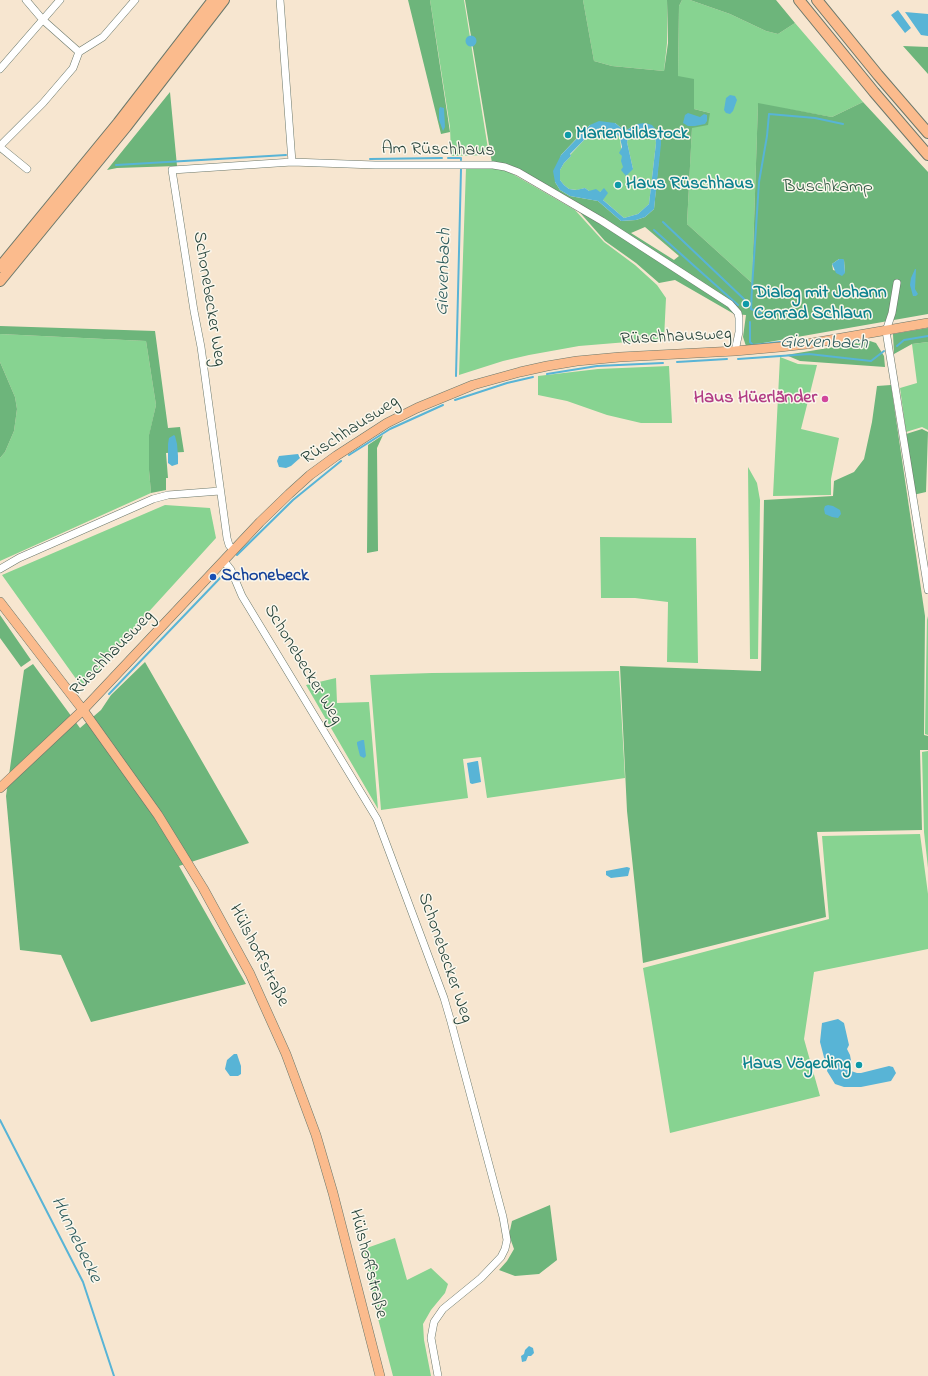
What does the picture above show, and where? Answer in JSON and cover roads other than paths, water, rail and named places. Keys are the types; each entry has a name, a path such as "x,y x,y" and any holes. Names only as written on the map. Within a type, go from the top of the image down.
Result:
{"highway":[{"path":"0,267 113,129 213,0"},
{"path":"0,281 144,104 224,0"},
{"path":"817,0 878,75 928,133"},
{"path":"799,1 928,155"},
{"path":"0,290 39,242 51,220"}],"main road":[{"name":"Rüschhausweg","path":"0,788 83,710 233,550 288,494 310,475 336,456 387,423 417,408 473,385 520,372 577,361 620,357 735,351 807,344 928,323"},
{"name":"Hülshoffstraße","path":"0,602 83,710 158,815 195,873 238,950 270,1015 294,1073 316,1135 333,1193 380,1376"}],"street":[{"path":"26,0 43,20 79,52"},
{"path":"0,69 60,0"},
{"path":"27,169 0,147 43,103 73,68 79,52 103,36 134,0"},
{"path":"280,0 292,162"},
{"name":"Am Rüschhaus","path":"292,162 374,165 492,165 505,167 518,172 616,230 730,304 738,313 739,318 739,332 735,351"},
{"name":"Schonebecker Weg","path":"233,550 229,545 227,538 201,347 172,170 292,162"},
{"path":"897,283 892,313 886,331 928,590"},
{"path":"0,569 24,555 153,499 168,496 220,491"},
{"name":"Schonebecker Weg","path":"224,561 231,570 242,596 377,819 446,1004 503,1217 506,1240 505,1249 501,1257 481,1278 443,1309 434,1322 431,1338 438,1376"}],"water":[{"path":"898,10 911,28 905,33 891,15"},
{"path":"905,12 928,14 928,36 921,35"},
{"path":"471,35 475,37 477,41 475,45 471,47 467,45 465,41 467,37"},
{"path":"730,95 735,96 737,100 733,111 730,114 726,113 724,110 726,98"},
{"path":"440,107 444,108 445,127 443,131 439,120"},
{"path":"688,113 700,117 704,114 707,115 707,121 705,124 688,126 683,123 685,115"},
{"path":"599,121 615,123 625,131 637,124 645,123 652,125 661,136 654,209 645,217 636,220 621,221 598,201 570,196 560,190 555,182 553,171 561,155 590,125","holes":["600,128 612,130 620,138 622,147 619,153 622,156 621,161 623,167 621,170 626,176 633,169 627,142 633,131 644,129 650,132 655,136 656,143 649,204 638,214 624,218 603,200 608,193 604,188 600,192 596,189 589,191 585,188 576,190 569,189 560,180 560,170 564,163 571,156 570,154 586,138 587,139"]},
{"path":"839,259 844,260 845,273 842,276 836,273 832,264"},
{"path":"915,269 915,289 918,294 913,296 910,285"},
{"path":"174,435 177,444 178,464 172,466 168,463 168,444 169,438"},
{"path":"298,454 300,458 291,466 286,468 279,467 277,461 279,456"},
{"path":"828,505 840,510 841,514 838,518 825,514 825,506"},
{"path":"364,740 366,756 364,758 360,756 357,744 357,742"},
{"path":"478,761 481,782 472,784 470,783 467,763"},
{"path":"627,867 630,868 628,876 611,878 606,875 606,871"},
{"path":"838,1019 844,1023 849,1045 847,1049 852,1066 850,1069 851,1071 861,1073 889,1066 893,1067 896,1073 891,1081 861,1087 844,1087 835,1084 827,1071 828,1066 825,1061 820,1042 822,1023"},
{"path":"234,1054 237,1054 241,1066 241,1074 238,1076 230,1076 225,1069 227,1060"},
{"path":"529,1346 533,1348 534,1353 531,1356 528,1356 526,1361 522,1362 521,1356"}],"waterway":[{"path":"761,313 751,309 759,182 767,136 769,114 815,118 843,124"},
{"name":"Gievenbach","path":"116,165 286,155"},
{"name":"Gievenbach","path":"370,159 442,158"},
{"name":"Gievenbach","path":"448,158 461,158 461,160"},
{"name":"Gievenbach","path":"456,376 461,169"},
{"path":"663,222 745,300"},
{"path":"654,230 738,305"},
{"path":"750,322 750,342 753,345 780,342"},
{"name":"Gievenbach","path":"897,346 904,340 928,336"},
{"name":"Gievenbach","path":"738,359 809,354 871,361 884,351"},
{"name":"Gievenbach","path":"677,362 727,359"},
{"name":"Gievenbach","path":"547,374 597,366 663,363"},
{"name":"Gievenbach","path":"455,400 507,383 533,377"},
{"path":"349,455 390,429 443,405"},
{"path":"237,555 293,500 341,461"},
{"path":"109,694 222,576"},
{"name":"Hunnebecke","path":"0,1120 83,1282 114,1376"}],"place":[{"name":"Marienbildstock","path":"568,135"},
{"name":"Haus Rüschhaus","path":"618,185"},
{"name":"Dialog mit Johann Conrad Schlaun","path":"746,304"},
{"name":"Haus Hüerländer","path":"825,399"},
{"name":"Schonebeck","path":"213,577"},
{"name":"Haus Vögeding","path":"859,1065"}],"park label":[{"name":"Buschkamp","path":"828,188"}]}
